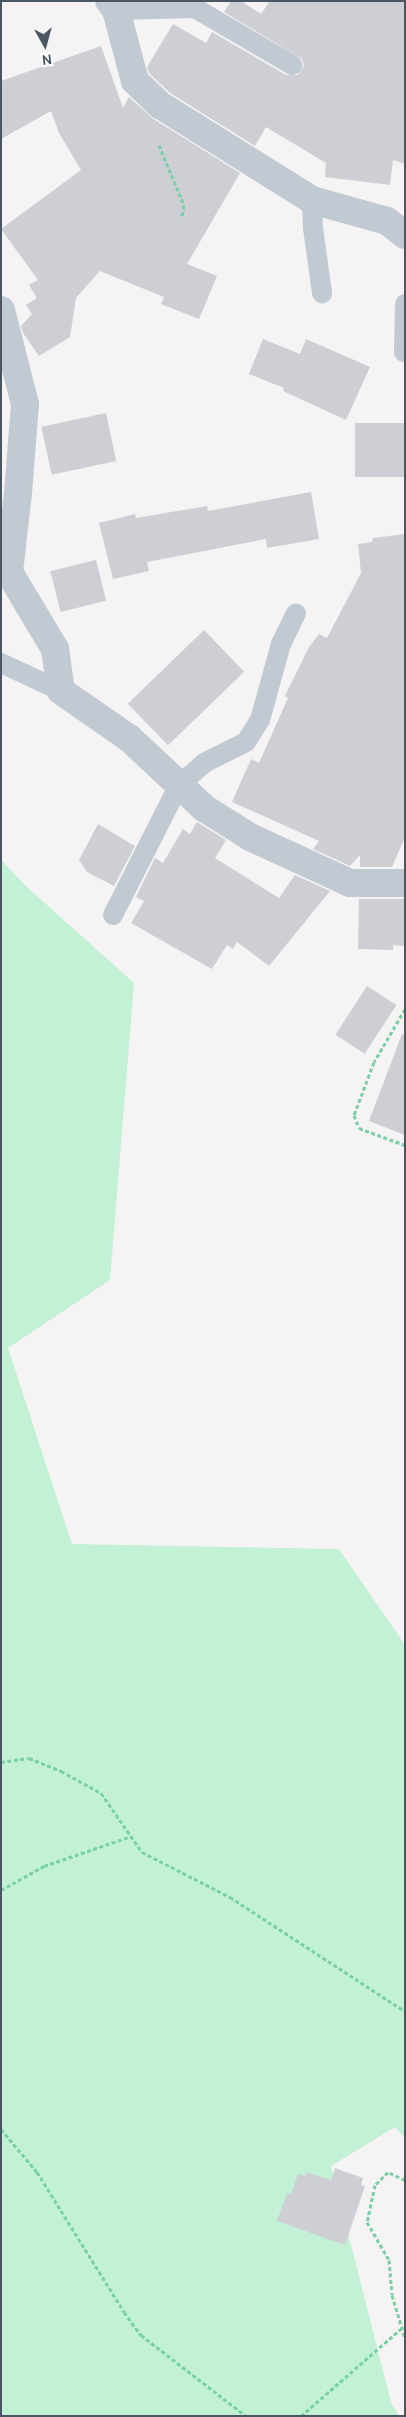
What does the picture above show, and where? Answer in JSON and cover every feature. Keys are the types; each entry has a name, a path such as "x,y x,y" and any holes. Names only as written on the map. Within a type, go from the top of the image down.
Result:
{"street":[{"path":"113,6 135,81 160,105 312,200 387,221 405,235"},
{"path":"1,310 8,365 25,404 9,572 55,649 62,691 129,738 204,808 250,837 350,883 405,883"}],"lane":[{"path":"113,6 195,8 292,64"},
{"path":"312,200 322,293"},
{"path":"404,352 405,304"},
{"path":"114,915 179,785 204,762 246,742 260,720 281,644 296,613"},
{"path":"1,662 62,691"}],"path":[{"path":"155,136 184,205 182,218"},
{"path":"405,1009 374,1062 354,1115 360,1128 405,1145"},
{"path":"1,1762 30,1758 61,1771 101,1793 142,1852 230,1897 405,2011"},
{"path":"1,1890 44,1866 131,1836"},
{"path":"1,2129 37,2172 119,2305 142,2336 246,2416"},
{"path":"405,2180 388,2172 375,2185 367,2222 389,2260 389,2280 405,2338"},
{"path":"301,2416 402,2328"}],"green space":[{"path":"1,860 27,887 134,983 110,1280 8,1348 72,1544 339,1549 405,1645 405,2138 395,2127 331,2166 391,2402 399,2416 1,2416"}],"building":[{"path":"231,1 241,1 261,14 270,1 405,1 405,164 393,160 390,185 325,177 326,163 266,127 255,146 170,93 149,73 147,67 173,24 206,43 212,32 286,75 298,75 304,66 302,59 224,12"},
{"path":"101,46 123,108 129,97 152,118 240,173 187,264 217,276 199,319 161,304 164,297 100,271 76,298 70,337 39,356 23,333 21,326 32,314 26,305 37,298 29,285 38,280 1,229 81,170 59,133 51,111 1,139 1,81"},
{"path":"263,339 300,354 306,339 370,367 346,420 283,391 284,388 249,374"},
{"path":"106,413 116,461 52,475 41,427"},
{"path":"355,423 405,423 405,477 355,477"},
{"path":"311,492 319,539 267,548 266,539 147,562 149,571 113,579 99,523 135,514 136,518 207,506 208,511"},
{"path":"405,534 405,837 392,867 360,867 360,855 350,866 313,849 319,841 232,802 251,759 259,763 288,698 285,696 309,647 319,634 327,638 361,573 358,544 372,542 373,538"},
{"path":"96,560 106,601 61,612 50,571"},
{"path":"204,630 244,672 168,745 128,704"},
{"path":"197,822 226,840 215,858 279,898 295,875 330,891 269,966 237,942 233,949 227,945 212,969 131,923 144,901 136,897 155,858 163,863 183,829 190,834"},
{"path":"98,824 135,846 114,886 87,872 79,860"},
{"path":"359,899 405,899 405,946 393,945 393,950 358,949"},
{"path":"367,986 396,1005 365,1054 335,1035"},
{"path":"402,1034 405,1035 405,1135 369,1121"},
{"path":"335,2168 363,2178 361,2185 365,2186 345,2245 277,2221 287,2193 291,2194 298,2174 305,2176 306,2172 331,2180"}]}
